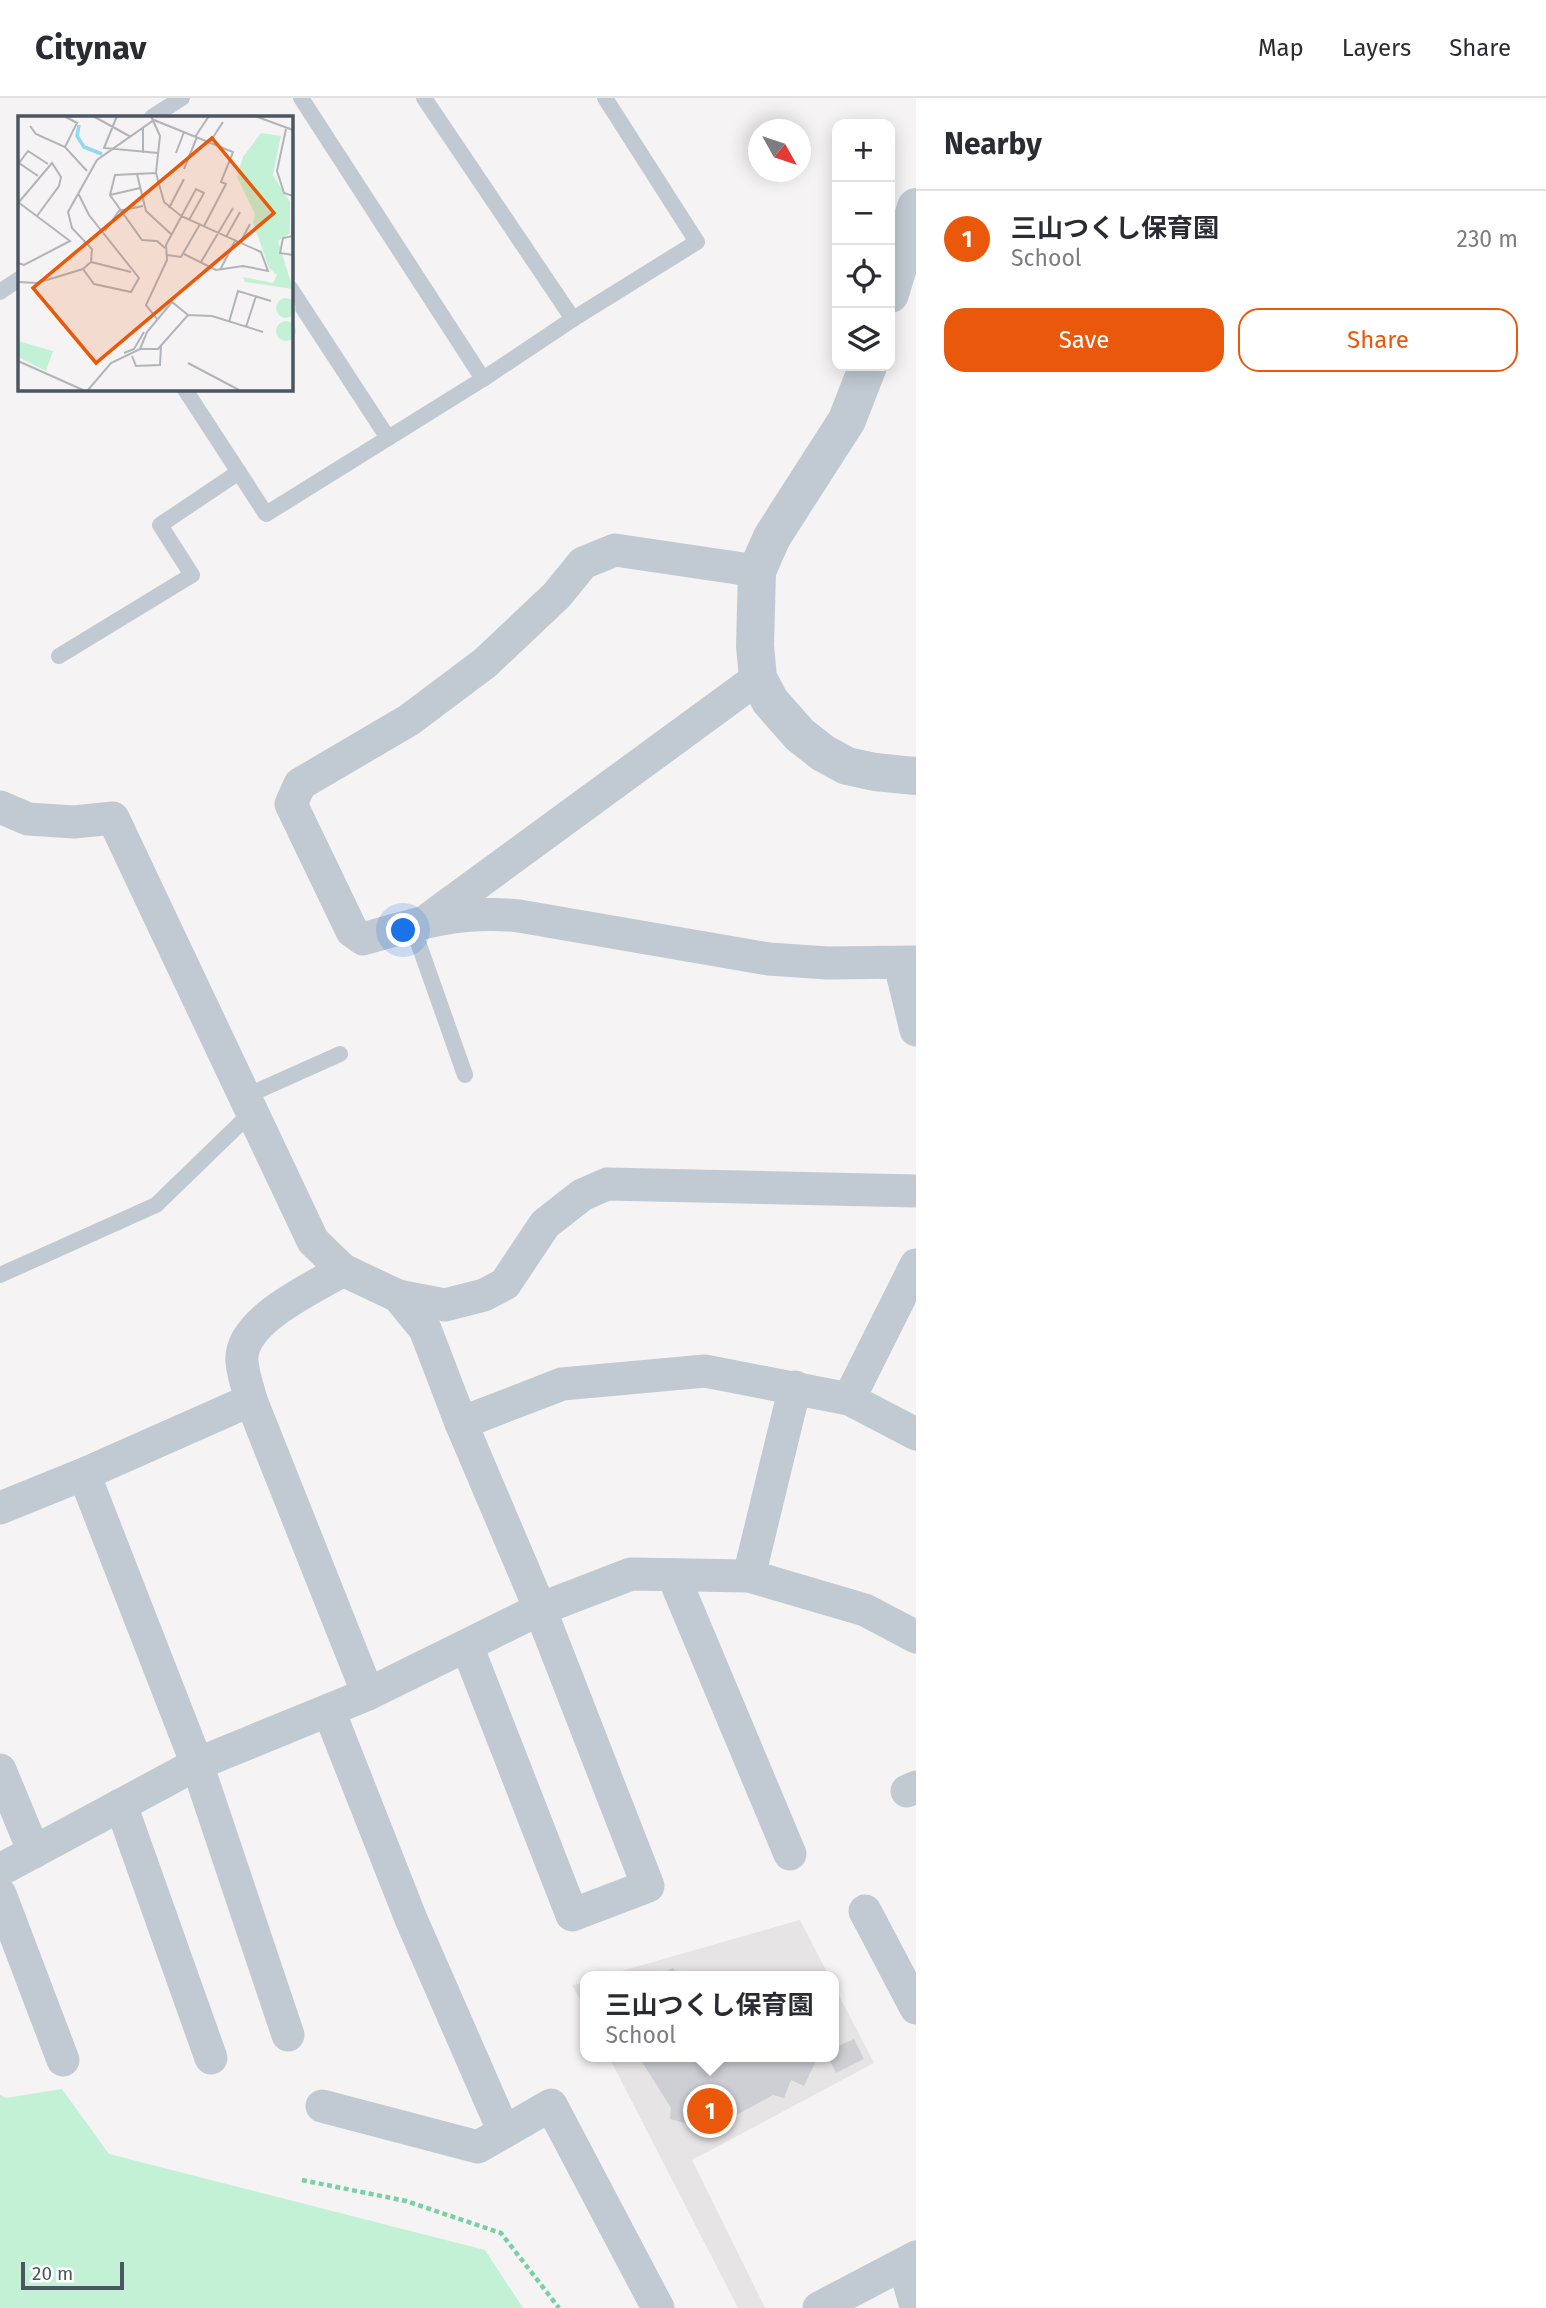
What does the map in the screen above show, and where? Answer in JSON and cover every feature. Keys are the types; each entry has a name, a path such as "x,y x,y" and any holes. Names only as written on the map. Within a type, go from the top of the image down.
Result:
{"street":[{"path":"895,277 916,207"},
{"path":"866,371 847,420 772,537 757,571 754,646 758,678 771,701 800,735 823,753 847,766 916,776"},
{"path":"757,571 615,550 583,563 557,595 485,663 409,720 300,784 291,804 352,931 363,939 419,923 488,913 769,959 827,963 908,963 916,1030"},
{"path":"419,923 758,678"},
{"path":"0,807 28,819 74,822 113,818 313,1241 344,1270 398,1296 445,1305 484,1295 505,1284 545,1224 582,1195 607,1184 916,1191"},
{"path":"849,1399 916,1265"},
{"path":"344,1270 264,1317 250,1335 241,1360 251,1400 368,1694"},
{"path":"398,1296 425,1329 461,1423 540,1609 648,1886 572,1915 467,1646"},
{"path":"461,1423 562,1384 705,1371 849,1399 916,1434"},
{"path":"749,1576 795,1387"},
{"path":"0,1508 251,1400"},
{"path":"84,1474 197,1764 288,2035"},
{"path":"0,1870 197,1764 368,1694 540,1609 631,1574 749,1576 866,1610 916,1637"},
{"path":"673,1575 790,1854"},
{"path":"329,1711 411,1919 504,2132"},
{"path":"0,1770 34,1852"},
{"path":"121,1805 211,2058"},
{"path":"0,1894 63,2060"},
{"path":"865,1911 916,2008"},
{"path":"322,2106 478,2147 551,2105 658,2308"},
{"path":"819,2308 910,2261 916,2307"}],"lane":[{"path":"301,98 483,379"},
{"path":"424,98 573,319"},
{"path":"185,390 266,514 697,242 605,98"},
{"path":"154,116 177,107"},
{"path":"0,292 18,280"},
{"path":"292,291 388,438"},
{"path":"60,656 192,575 160,525 239,472"},
{"path":"419,923 465,1075"},
{"path":"0,1275 156,1205 249,1104 340,1054"}],"path":[{"path":"302,2180 405,2201 501,2233 559,2308"}],"shaded area":[{"path":"800,1920 826,1971 622,1971"},
{"path":"580,1983 580,2000 572,1985"},
{"path":"839,1996 874,2063 692,2160 765,2308 738,2308 612,2062 839,2062"}],"green space":[{"path":"62,2089 109,2154 485,2250 523,2308 0,2308 0,2095 6,2098"}],"building":[{"path":"854,2039 864,2059 836,2073 830,2062 839,2062 839,2046"},
{"path":"642,2062 712,2062 717,2065 721,2062 816,2062 804,2086 791,2080 784,2098 773,2095 727,2120 717,2137 700,2129 707,2116 688,2109 684,2123 670,2119 671,2108"}],"place":[{"name":"三山つくし保育園","path":"710,2111"}]}
